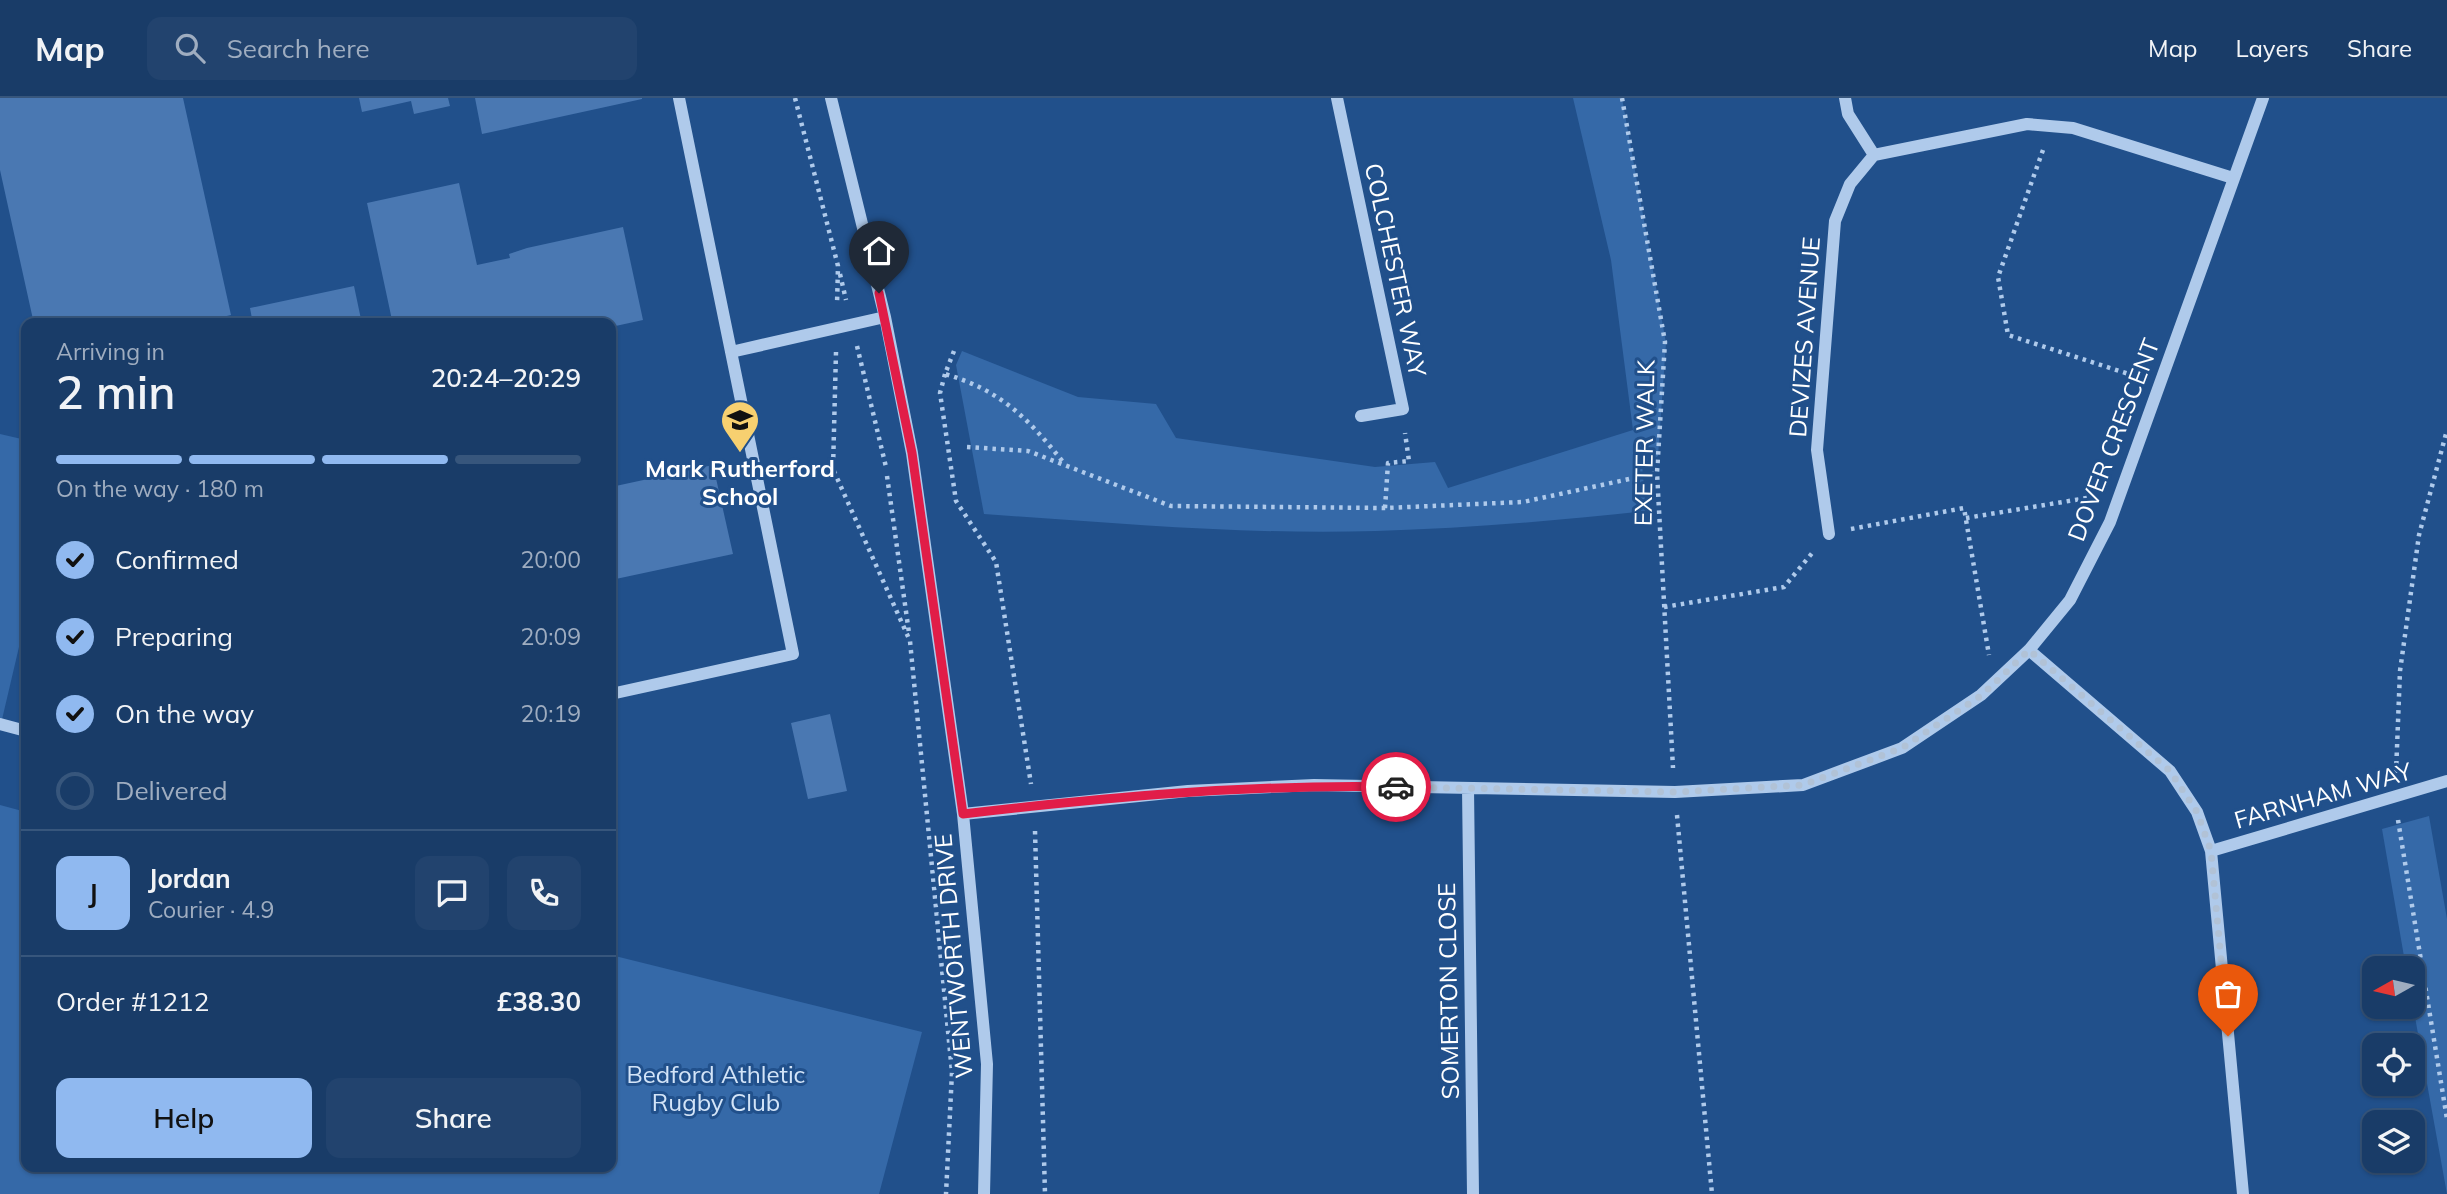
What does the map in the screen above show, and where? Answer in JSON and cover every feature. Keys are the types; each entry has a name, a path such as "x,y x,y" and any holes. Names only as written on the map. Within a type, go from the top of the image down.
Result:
{"street":[{"path":"616,693 793,654 679,98"},
{"name":"WENTWORTH DRIVE","path":"831,98 885,317 912,453 963,814 988,1064 984,1194"},
{"name":"COLCHESTER WAY","path":"1337,98 1403,409 1361,416"},
{"path":"1844,98 1848,114 1874,155 2027,124 2073,128 2233,178"},
{"name":"DOVER CRESCENT","path":"963,814 1188,791 1300,786 1675,792 1803,785 1902,748 1993,684 2029,650 2070,600 2110,522 2263,98"},
{"name":"DEVIZES AVENUE","path":"1829,534 1817,450 1835,221 1850,184 1874,155"},
{"path":"731,352 885,317"},
{"path":"2029,650 2170,771 2197,812 2211,851 2243,1194"},
{"path":"0,724 21,729"},
{"name":"FARNHAM WAY","path":"2211,851 2447,780"},
{"name":"SOMERTON CLOSE","path":"1468,788 1473,1194"}],"path":[{"path":"795,98 885,462 910,641 952,1072 946,1194"},
{"name":"EXETER WALK","path":"1622,98 1665,342 1657,473 1664,607 1675,792 1712,1194"},
{"path":"2052,126 1998,277 2008,335 2159,384"},
{"path":"838,266 833,469 910,641"},
{"path":"954,351 940,393 956,501 996,562 1034,806 1045,1194"},
{"path":"945,374 968,381 1031,421 1063,462"},
{"path":"1385,508 1388,463 1409,461 1403,409"},
{"path":"967,447 1028,451 1063,462 1171,506 1385,508 1523,502 1657,473"},
{"path":"1966,518 2120,493"},
{"path":"1664,607 1784,587 1829,534 1964,508 1993,684"}],"green space":[{"path":"1573,98 1622,98 1666,343 1658,456 1642,464 1646,511 1477,526 1327,532 1180,527 984,514 956,365 962,351 1078,397 1156,404 1176,438 1375,467 1435,462 1448,488 1633,430 1611,260"},
{"path":"0,434 21,439 21,638 0,728"},
{"name":"Bedford Athletic Rugby Club","path":"0,805 21,811 21,1172 616,1172 616,956 922,1032 879,1194 0,1194"},
{"path":"2429,816 2447,919 2447,1194 2425,1072 2425,1033 2418,1033 2415,1019 2426,1018 2426,956 2404,956 2382,829"}],"building":[{"path":"0,98 183,98 231,315 218,318 33,318 0,170"},
{"path":"359,98 448,98 450,106 414,114 411,101 362,112"},
{"path":"475,98 642,98 642,99 482,134"},
{"path":"459,183 477,265 510,258 509,254 527,248 623,227 643,320 616,326 616,318 392,318 367,203"},
{"path":"354,286 361,318 252,318 250,308"},
{"path":"713,465 733,554 616,579 616,486"},
{"path":"830,714 847,791 808,799 791,723"}],"way so far":[{"path":"1396,787 1675,792 1803,785 1902,748 1982,695 2029,650 2170,771 2197,812 2211,851 2228,1036"}],"place":[{"name":"Mark Rutherford School","path":"740,454"}],"route":[{"path":"879,293 912,453 963,814 1188,791 1314,785 1396,787"}]}
